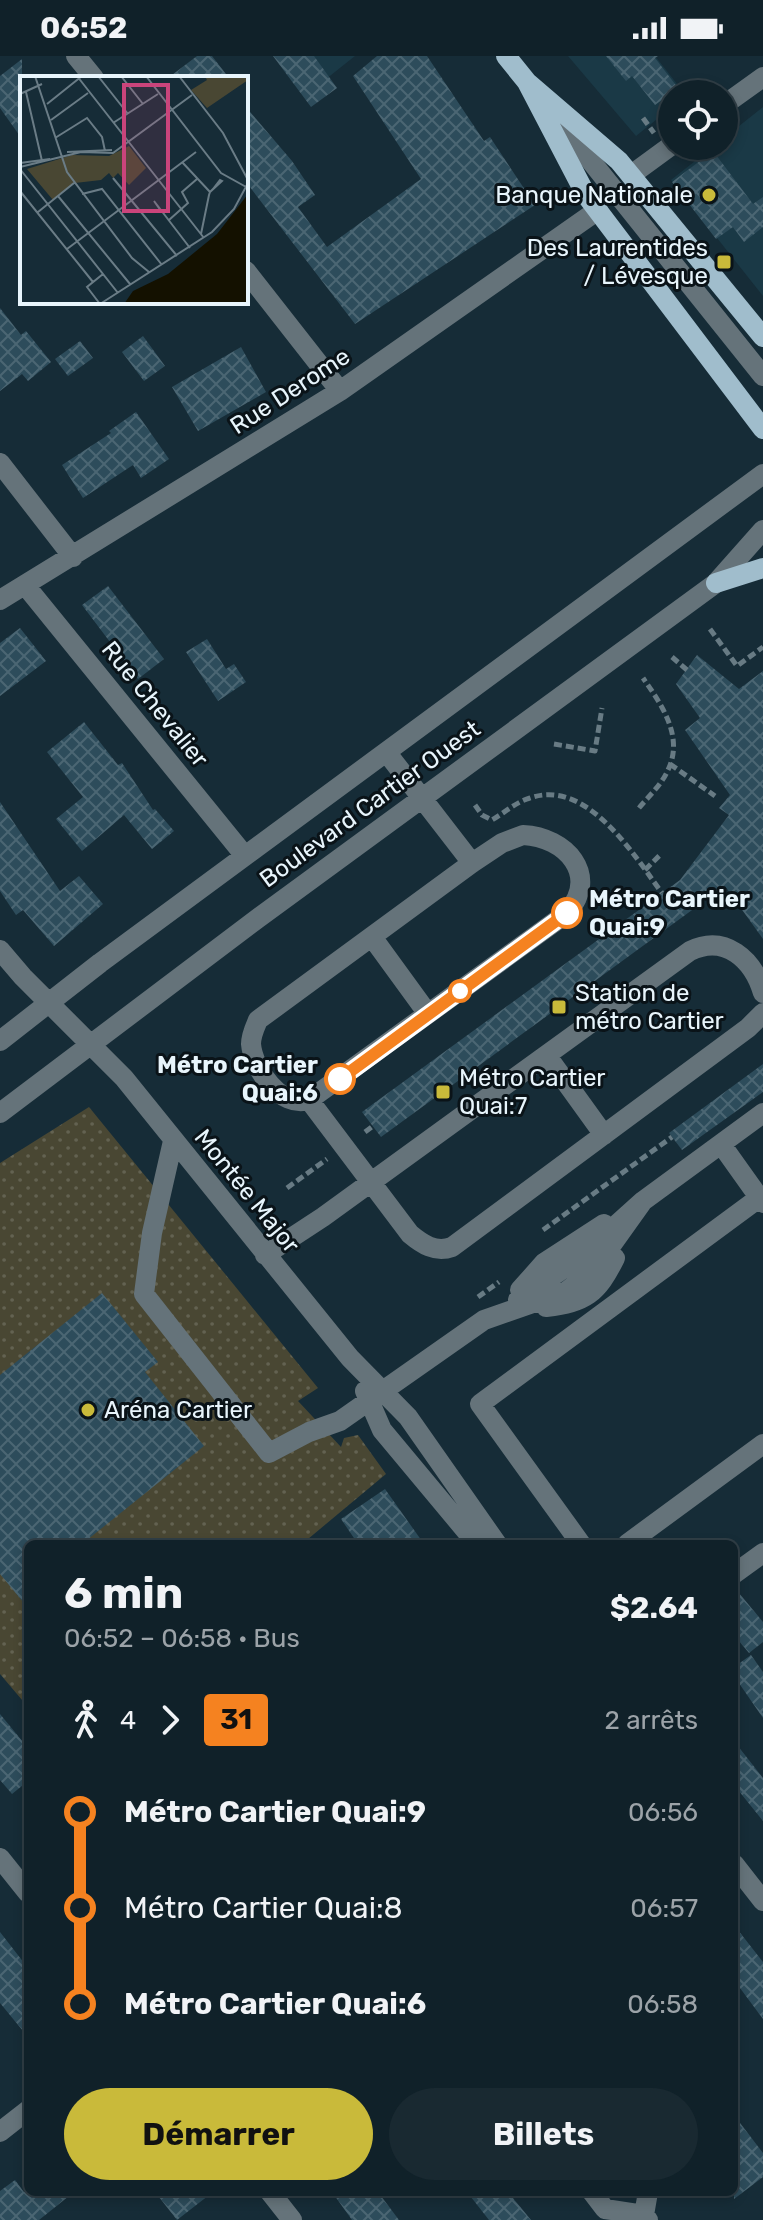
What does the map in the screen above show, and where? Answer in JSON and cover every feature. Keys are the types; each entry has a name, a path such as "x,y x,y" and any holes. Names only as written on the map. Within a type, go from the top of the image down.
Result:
{"main road":[{"path":"506,56 527,82 619,161 763,337"},
{"path":"527,82 586,195 763,429"},
{"path":"716,583 763,568"}],"street":[{"path":"76,56 92,76"},
{"path":"738,95 763,77"},
{"path":"527,82 763,376"},
{"path":"631,175 658,146"},
{"name":"Rue Derome","path":"0,600 340,391 598,210"},
{"path":"248,274 340,391"},
{"path":"0,463 73,557"},
{"name":"Boulevard Cartier Ouest","path":"0,1041 763,474"},
{"name":"Boulevard Cartier Ouest","path":"0,1113 90,1043 716,583 763,530"},
{"name":"Rue Chevalier","path":"25,585 245,856"},
{"path":"387,753 472,863"},
{"path":"523,835 542,838 552,841 571,858 581,876 580,892 567,913 309,1100 294,1102 285,1098 267,1080 253,1054 251,1043 258,1020 472,863 513,838 523,835"},
{"path":"372,937 428,1014"},
{"path":"265,1255 699,947 720,944 736,953 756,977 763,993"},
{"name":"Montée Major","path":"0,950 124,1078 353,1362 376,1396 408,1417 494,1540"},
{"path":"309,1100 410,1234 422,1243 444,1250 604,1135 748,1028 763,1013"},
{"path":"547,1056 604,1135"},
{"path":"173,1141 152,1233 144,1294 269,1453 309,1432 340,1421 478,1324 502,1312 583,1255 643,1201 763,1113"},
{"path":"578,1540 480,1404 761,1200 721,1144"},
{"path":"502,1312 576,1303 602,1283 643,1201"},
{"name":"Montée Major","path":"376,1396 382,1430 474,1540"},
{"path":"632,1540 763,1444"},
{"path":"738,1571 763,1553"},
{"path":"0,1858 24,1888"},
{"path":"738,1869 763,1901"},
{"path":"0,2132 24,2113"},
{"path":"273,2196 292,2220"},
{"path":"595,2196 605,2209 646,2217 648,2196"}],"path":[{"path":"643,118 658,134"},
{"path":"710,629 737,666 763,647"},
{"path":"672,657 687,670"},
{"path":"639,808 661,782 673,748 670,722 660,701 643,678"},
{"path":"554,744 595,751 602,708"},
{"path":"670,763 715,796"},
{"path":"475,805 482,815 492,820 532,796 571,799 615,832 662,893"},
{"path":"645,870 660,855"},
{"path":"365,1132 373,1126"},
{"path":"543,1230 672,1137"},
{"path":"287,1188 327,1159"}],"shaded area":[{"path":"279,56 355,56 311,91"},
{"path":"568,56 655,56 674,80 658,80 658,118 636,136"},
{"path":"763,107 763,296 671,180 696,160 738,160 738,127"},
{"path":"89,1107 318,1388 298,1401 341,1447 344,1438 358,1435 386,1474 307,1540 24,1540 24,1702 0,1674 0,1163"}],"building":[{"path":"197,56 212,56 227,76 171,76"},
{"path":"273,56 314,56 337,88 311,107"},
{"path":"377,56 427,56 484,141 490,137 535,205 355,324 248,185 248,109 292,161 315,195 298,207 327,247 421,179 353,76"},
{"path":"606,56 658,56 655,58 672,80 658,80 658,103 655,105 632,76 626,81"},
{"path":"22,59 20,136 0,108 0,76"},
{"path":"701,160 720,160 753,204 763,197 763,227 744,242 733,227 716,239 672,182"},
{"path":"0,308 21,335 26,331 51,362 28,381 22,374 0,391"},
{"path":"143,336 165,366 144,381 122,352"},
{"path":"80,341 93,358 68,376 55,359"},
{"path":"241,347 266,392 198,431 172,387"},
{"path":"136,412 169,459 141,478 133,465 83,498 62,465 111,433 109,431"},
{"path":"108,586 164,659 138,679 82,605"},
{"path":"20,628 46,661 0,696 0,643"},
{"path":"207,639 226,669 234,664 246,682 218,701 186,652"},
{"path":"697,655 739,689 763,671 763,939 725,886 381,1137 362,1112 680,880 729,815 719,808 730,795 685,730 700,718 676,684"},
{"path":"84,722 118,765 122,763 153,810 174,831 152,849 124,815 82,851 56,819 83,797 47,752"},
{"path":"0,802 60,891 79,876 103,904 54,946 23,910 16,915 0,891"},
{"path":"763,1064 763,1092 682,1150 669,1133"},
{"name":"Aréna Cartier","path":"102,1293 158,1362 145,1372 204,1446 87,1540 24,1540 24,1603 0,1574 0,1375"},
{"path":"385,1489 421,1540 355,1540 341,1519"},
{"path":"738,1592 763,1622 763,1642 749,1653 738,1640"},
{"path":"751,1655 763,1672 763,1718 738,1682 738,1664"},
{"path":"0,1714 24,1743 24,1784 12,1794 0,1780"},
{"path":"738,1746 763,1778 763,1821 738,1790"},
{"path":"738,1930 763,1962 763,2019 738,1985"},
{"path":"0,1932 24,1963 24,2032 0,2003"},
{"path":"738,2120 763,2153 763,2177 738,2196"},
{"path":"15,2180 24,2196 69,2196 39,2220 0,2220 0,2191"},
{"path":"158,2196 208,2196 177,2220"},
{"path":"335,2196 381,2196 399,2220 352,2220"},
{"path":"470,2196 511,2196 531,2220 489,2220"}],"bus line":[{"name":"31","path":"340,1079 567,913"}],"place":[{"name":"Banque Nationale","path":"709,195"},
{"name":"Des Laurentides / Lévesque","path":"724,262"},
{"name":"Métro Cartier Quai:9","path":"567,913"},
{"name":"Station de métro Cartier","path":"559,1007"},
{"name":"Métro Cartier Quai:6","path":"340,1079"},
{"name":"Métro Cartier Quai:7","path":"443,1092"},
{"name":"Aréna Cartier","path":"88,1410"}]}
